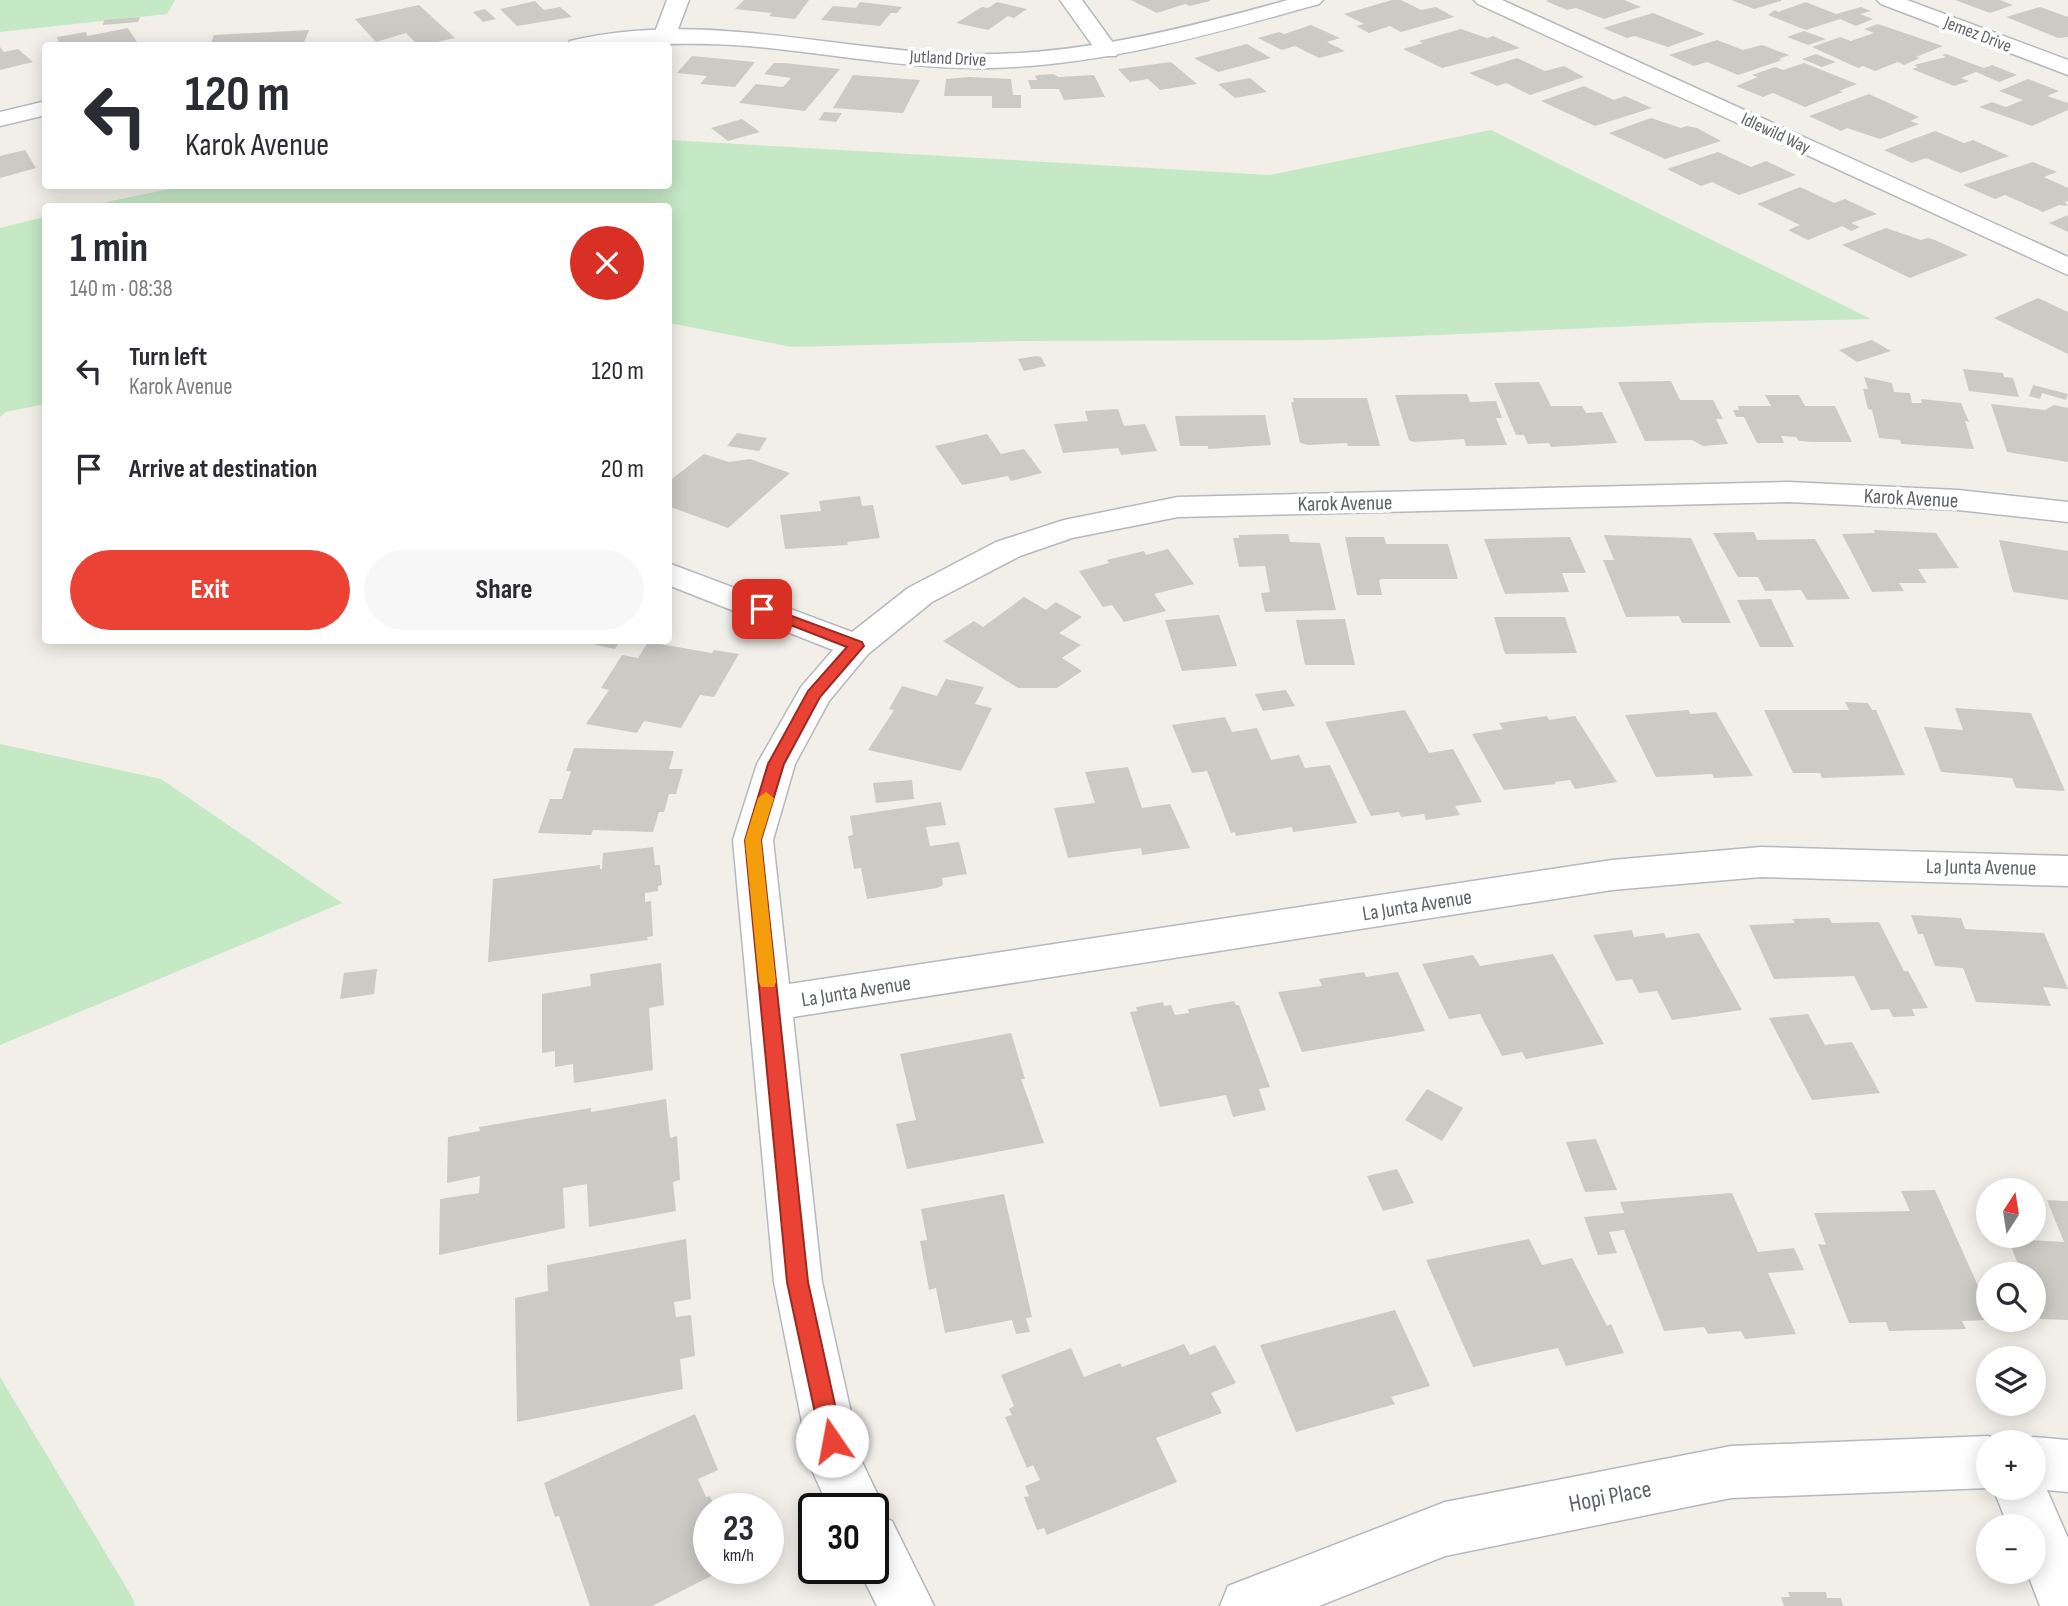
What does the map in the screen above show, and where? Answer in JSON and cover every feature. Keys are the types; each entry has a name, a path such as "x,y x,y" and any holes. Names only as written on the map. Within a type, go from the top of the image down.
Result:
{"street":[{"path":"664,37 678,0"},
{"path":"1071,0 1108,51"},
{"name":"Jutland Drive","path":"601,42 664,37 716,37 914,57 989,61 1083,56 1159,41 1312,0"},
{"name":"Idlewild Way","path":"1485,0 2068,267"},
{"name":"Jemez Drive","path":"1888,0 2068,68"},
{"path":"0,119 42,109"},
{"name":"Karok Avenue","path":"850,1493 837,1468 797,1282 753,840 776,764 814,695 856,646 919,595 1008,550 1064,530 1178,507 1789,492 1958,500 2068,512"},
{"path":"672,575 856,646"},
{"name":"La Junta Avenue","path":"770,1004 1612,875 1761,862 2068,871"},
{"name":"Hopi Place","path":"1248,1606 1445,1529 1717,1475 1976,1463"},
{"path":"2046,1464 2068,1466"},
{"path":"2025,1500 2068,1605"},
{"path":"889,1572 906,1606"}],"green space":[{"path":"0,0 175,0 167,14 0,32"},
{"path":"1491,130 1871,319 1701,323 1326,340 1018,341 792,347 672,324 672,203 102,203 169,189 672,189 672,140 1270,175"},
{"path":"42,218 42,405 6,412 0,417 0,228"},
{"path":"0,744 161,779 342,903 0,1045"},
{"path":"0,1377 132,1597 135,1606 0,1606"}],"building":[{"path":"744,0 809,0 795,19 769,16 772,13 735,9"},
{"path":"1131,0 1210,1 1190,6 1185,4 1157,13"},
{"path":"1392,0 1401,0 1421,10 1436,7 1454,17 1401,32 1390,26 1369,33 1356,26 1364,24 1344,14"},
{"path":"1624,0 1641,7 1604,19 1576,8 1567,10 1546,1"},
{"path":"1731,0 1781,0 1781,1 1754,9"},
{"path":"1955,0 2000,0 2013,5 1990,13"},
{"path":"535,1 544,10 560,7 572,17 517,26 500,9"},
{"path":"860,2 902,7 897,13 891,13 880,26 821,20 833,6 856,8"},
{"path":"997,2 1027,9 1014,18 1008,16 988,30 956,23 982,7 988,8"},
{"path":"1806,2 1836,14 1861,7 1871,11 1860,14 1873,19 1856,26 1840,19 1806,30 1768,15 1775,10 1778,12"},
{"path":"419,5 455,38 437,42 415,42 406,33 376,42 355,19"},
{"path":"2040,7 2068,17 2068,37 2058,38 2006,17"},
{"path":"485,9 496,19 483,22 473,12"},
{"path":"1653,13 1705,34 1668,47 1635,36 1627,38 1603,28"},
{"path":"140,17 138,22 103,25 104,20"},
{"path":"1878,24 1943,46 1904,65 1898,62 1875,71 1863,66 1858,68 1812,47 1840,37 1851,41 1874,33 1864,29"},
{"path":"1311,25 1340,38 1327,42 1345,51 1319,58 1295,46 1282,50 1258,38 1279,32 1284,34"},
{"path":"128,28 137,42 59,42 57,37 86,32 87,36"},
{"path":"1461,29 1487,38 1493,36 1520,48 1442,68 1403,49 1423,43 1419,41"},
{"path":"309,30 304,42 211,42 214,35"},
{"path":"1804,31 1826,39 1808,45 1787,37"},
{"path":"1717,40 1743,50 1762,45 1789,55 1738,75 1707,62 1694,66 1669,55"},
{"path":"1247,44 1271,58 1218,72 1194,58"},
{"path":"0,47 4,52 18,49 33,62 0,70"},
{"path":"1816,54 1836,62 1822,67 1802,59"},
{"path":"1946,54 1984,68 1992,65 2017,75 1999,82 1976,72 1961,78 1969,81 1954,86 1912,69 1918,67 1914,65 1946,57 1942,55"},
{"path":"692,56 755,62 735,87 700,84 707,76 677,73"},
{"path":"1517,58 1545,71 1564,66 1584,77 1530,95 1506,83 1497,86 1469,73"},
{"path":"1171,62 1197,84 1160,90 1148,79 1130,82 1118,69"},
{"path":"774,63 840,69 805,111 739,103 756,84 783,87 791,78 764,74"},
{"path":"1804,63 1857,84 1805,107 1773,93 1763,97 1736,86 1758,77 1752,75 1775,67 1783,70"},
{"path":"1053,74 1059,77 1094,75 1105,97 1064,100 1059,89 1031,89 1028,80 1037,80 1035,76 1039,75"},
{"path":"853,75 920,80 903,113 833,108"},
{"path":"1250,78 1267,92 1235,98 1218,84"},
{"path":"946,79 1011,79 1013,95 1021,95 1021,108 992,108 992,96 944,96"},
{"path":"2028,79 2059,91 2047,96 2068,103 2068,110 2032,126 1979,107 1992,102 2006,107 2023,100 1999,91"},
{"path":"1584,86 1614,100 1625,96 1652,108 1595,126 1541,101"},
{"path":"1869,94 1919,117 1910,121 1919,124 1880,139 1847,128 1841,131 1809,116"},
{"path":"824,112 842,113 836,122 819,120"},
{"path":"1651,118 1681,128 1697,128 1721,141 1665,159 1609,133"},
{"path":"742,119 760,132 728,141 711,128"},
{"path":"1935,131 1964,143 1973,140 2009,156 1961,173 1926,158 1912,163 1884,150"},
{"path":"25,150 36,168 0,178 0,156"},
{"path":"1718,152 1751,167 1766,161 1796,175 1739,195 1712,182 1701,186 1667,169"},
{"path":"2033,162 2057,172 2044,177 2068,188 2068,201 2065,202 2068,206 2059,205 2043,212 2005,195 1995,199 1963,185"},
{"path":"1800,187 1834,203 1845,199 1877,214 1851,223 1860,227 1851,231 1842,226 1808,240 1788,230 1800,225 1757,204"},
{"path":"2068,215 2068,232 2049,223"},
{"path":"1886,228 1921,240 1935,240 1968,255 1910,278 1842,245"},
{"path":"2038,298 2068,312 2068,354 1994,318"},
{"path":"1872,340 1891,351 1857,362 1839,350"},
{"path":"1041,357 1046,366 1024,371 1018,359"},
{"path":"1963,369 2003,373 2004,377 2013,378 2019,397 1969,391"},
{"path":"1864,377 1892,383 1894,392 1910,393 1912,403 1922,403 1921,399 1961,403 1969,422 1965,421 1974,449 1901,444 1900,440 1879,438 1863,389 1868,389"},
{"path":"1671,381 1680,400 1713,400 1723,419 1716,419 1728,444 1703,446 1692,440 1645,441 1618,382"},
{"path":"1539,382 1551,406 1582,406 1586,413 1602,412 1617,443 1551,447 1549,443 1528,444 1524,435 1516,435 1494,383"},
{"path":"2033,385 2068,394 2066,400 2042,393 2040,399 2029,396"},
{"path":"1467,394 1470,402 1496,401 1502,418 1496,418 1507,445 1466,446 1464,439 1409,440 1395,395"},
{"path":"1765,395 1799,395 1805,406 1835,406 1852,442 1799,441 1796,437 1781,436 1784,443 1757,443 1744,417 1736,417 1733,410 1739,410 1738,406 1771,406"},
{"path":"1293,398 1367,398 1380,446 1300,443 1291,402 1294,402"},
{"path":"1991,404 2045,410 2054,405 2068,408 2068,462 2007,452"},
{"path":"1118,409 1124,426 1145,424 1157,451 1121,455 1118,448 1063,453 1054,424 1088,421 1085,411"},
{"path":"1265,415 1271,445 1208,449 1208,446 1180,446 1175,416"},
{"path":"737,433 767,438 759,451 727,446"},
{"path":"987,434 1001,454 1024,449 1042,473 1011,481 1008,476 962,485 935,446"},
{"path":"704,454 729,462 750,459 790,473 728,528 672,507 672,479"},
{"path":"860,496 862,506 873,505 880,538 847,542 848,545 785,549 780,515 821,511 819,501"},
{"path":"1874,530 1936,533 1959,568 1918,569 1927,583 1899,583 1904,591 1872,592 1842,534 1875,533"},
{"path":"1754,532 1757,540 1815,539 1850,599 1807,600 1801,590 1765,591 1758,577 1738,577 1713,533"},
{"path":"1288,534 1290,542 1320,543 1336,610 1265,612 1261,593 1270,592 1265,566 1239,567 1233,538 1239,538 1239,535"},
{"path":"1604,535 1691,538 1731,623 1682,623 1679,616 1626,617 1603,560 1614,560"},
{"path":"1345,537 1384,537 1386,544 1448,544 1458,579 1381,579 1379,581 1382,595 1357,595"},
{"path":"1570,537 1586,573 1562,573 1569,592 1505,594 1484,539"},
{"path":"1999,540 2068,551 2068,600 2013,592"},
{"path":"1168,549 1194,584 1154,594 1166,611 1124,622 1112,605 1103,607 1079,571 1109,563 1107,560 1144,551 1146,555"},
{"path":"1024,597 1046,610 1056,602 1082,617 1059,633 1081,645 1062,658 1082,671 1057,688 1018,688 943,641 974,621 983,627"},
{"path":"1771,599 1794,647 1760,647 1737,600"},
{"path":"1219,615 1237,666 1182,671 1165,620"},
{"path":"1494,617 1565,617 1577,653 1505,654"},
{"path":"1345,619 1355,665 1305,665 1296,620"},
{"path":"592,644 618,644 615,649"},
{"path":"647,644 739,654 714,697 700,695 681,728 644,721 637,733 586,724 609,690 601,688 622,655 638,658"},
{"path":"946,679 984,687 975,704 992,708 961,771 868,750 894,710 889,709 902,686 937,696"},
{"path":"1286,690 1295,706 1263,711 1255,694"},
{"path":"1845,702 1868,703 1872,710 1876,710 1905,775 1822,778 1820,773 1793,773 1764,710 1849,710"},
{"path":"1955,708 2031,713 2065,791 2016,788 2012,778 1941,772 1924,727 1963,730"},
{"path":"1405,710 1429,753 1453,749 1482,802 1455,806 1460,815 1426,820 1424,814 1401,817 1399,812 1371,816 1325,722"},
{"path":"1688,710 1691,714 1716,712 1753,776 1714,778 1712,774 1656,777 1625,715"},
{"path":"1547,716 1549,720 1575,716 1617,782 1575,789 1570,780 1504,790 1472,734 1503,729 1499,723"},
{"path":"1225,717 1232,732 1257,728 1271,760 1299,755 1305,768 1330,765 1357,823 1293,832 1292,827 1236,836 1235,832 1231,833 1207,771 1192,773 1172,725"},
{"path":"574,748 674,751 669,769 683,769 676,794 669,794 664,812 659,812 653,832 593,830 591,835 538,833 550,799 562,799 571,771 566,771"},
{"path":"1128,767 1142,808 1170,804 1190,848 1142,855 1141,848 1068,858 1054,808 1095,803 1085,772"},
{"path":"912,780 914,799 876,803 873,783"},
{"path":"941,802 946,825 926,827 930,846 959,842 967,874 942,878 943,885 937,888 867,899 861,868 854,869 848,836 853,835 850,816"},
{"path":"653,847 655,865 660,865 662,885 658,886 658,891 645,893 645,902 651,901 653,936 647,937 648,940 488,962 493,879 600,865 602,869 603,853"},
{"path":"1911,915 1961,918 1965,929 2044,933 2068,989 2043,987 2051,1006 1976,1002 1963,968 1935,966 1923,934 1918,934"},
{"path":"1829,918 1832,923 1879,922 1904,971 1908,971 1928,1008 1912,1009 1915,1016 1893,1017 1889,1009 1871,1010 1854,976 1774,979 1749,925 1795,923 1792,919"},
{"path":"1632,930 1634,937 1664,933 1666,938 1699,933 1742,1010 1672,1020 1657,991 1639,993 1632,979 1616,981 1593,935"},
{"path":"1553,954 1604,1044 1526,1059 1522,1052 1502,1056 1480,1014 1449,1019 1422,964 1473,955 1480,966"},
{"path":"661,963 664,1005 649,1008 653,1070 574,1083 573,1064 555,1067 555,1051 542,1053 542,994 591,986 590,974"},
{"path":"377,969 374,994 340,999 344,973"},
{"path":"1364,972 1366,977 1398,972 1425,1031 1302,1052 1278,992 1322,986 1319,979"},
{"path":"1234,1001 1239,1005 1270,1087 1259,1089 1266,1110 1233,1117 1226,1095 1160,1107 1130,1012 1137,1011 1136,1007 1163,1002 1164,1006 1171,1005 1175,1015 1189,1013 1188,1009"},
{"path":"1808,1014 1825,1045 1852,1042 1880,1093 1812,1100 1769,1018"},
{"path":"1011,1033 1025,1079 1021,1079 1044,1143 907,1169 896,1124 916,1120 900,1054"},
{"path":"1427,1089 1463,1108 1442,1141 1405,1120"},
{"path":"666,1099 670,1138 677,1136 680,1180 673,1182 676,1211 589,1227 587,1184 563,1188 565,1228 439,1255 440,1199 479,1193 480,1176 447,1183 448,1137 480,1131 479,1127 591,1108 591,1112"},
{"path":"1596,1139 1617,1190 1585,1192 1566,1142"},
{"path":"1397,1169 1414,1203 1383,1211 1367,1176"},
{"path":"1935,1190 1976,1281 1976,1320 1962,1321 1966,1329 1889,1331 1886,1322 1849,1323 1818,1244 1826,1245 1814,1213 1910,1211 1901,1191"},
{"path":"1732,1193 1758,1252 1794,1248 1804,1270 1768,1273 1796,1334 1745,1339 1741,1331 1708,1334 1704,1327 1664,1331 1624,1230 1609,1232 1617,1253 1598,1255 1584,1217 1624,1213 1620,1202"},
{"path":"1004,1194 1032,1317 1026,1318 1030,1332 1016,1334 1012,1320 945,1333 936,1288 929,1290 920,1241 927,1240 921,1209"},
{"path":"2047,1200 2068,1201 2068,1320 2046,1319 2046,1262 2017,1262 2012,1248 2046,1248 2046,1241 2064,1242"},
{"path":"686,1239 691,1299 674,1302 676,1317 691,1315 695,1356 680,1359 683,1389 517,1422 515,1298 548,1291 547,1265"},
{"path":"1529,1239 1542,1265 1572,1258 1607,1326 1611,1324 1624,1353 1566,1366 1558,1348 1473,1367 1426,1260"},
{"path":"1395,1310 1430,1386 1391,1397 1395,1404 1296,1432 1260,1345"},
{"path":"1184,1344 1190,1355 1215,1345 1236,1383 1211,1393 1222,1413 1156,1438 1177,1482 1047,1535 1044,1528 1037,1530 1024,1497 1029,1496 1025,1486 1040,1480 1033,1465 1027,1468 1005,1417 1012,1415 1009,1409 1014,1406 1001,1375 1071,1348 1084,1377 1120,1363 1122,1367"},
{"path":"695,1414 718,1470 698,1479 704,1493 693,1493 693,1584 695,1584 652,1606 590,1606 559,1516 555,1517 544,1483"},
{"path":"1788,1592 1826,1592 1827,1598 1841,1598 1843,1606 1784,1606 1781,1597 1790,1597"}],"slow traffic":[{"path":"766,798 753,840 768,982"}],"route":[{"path":"762,609 856,646 814,695 776,764 753,840 797,1282 832,1441"}]}
